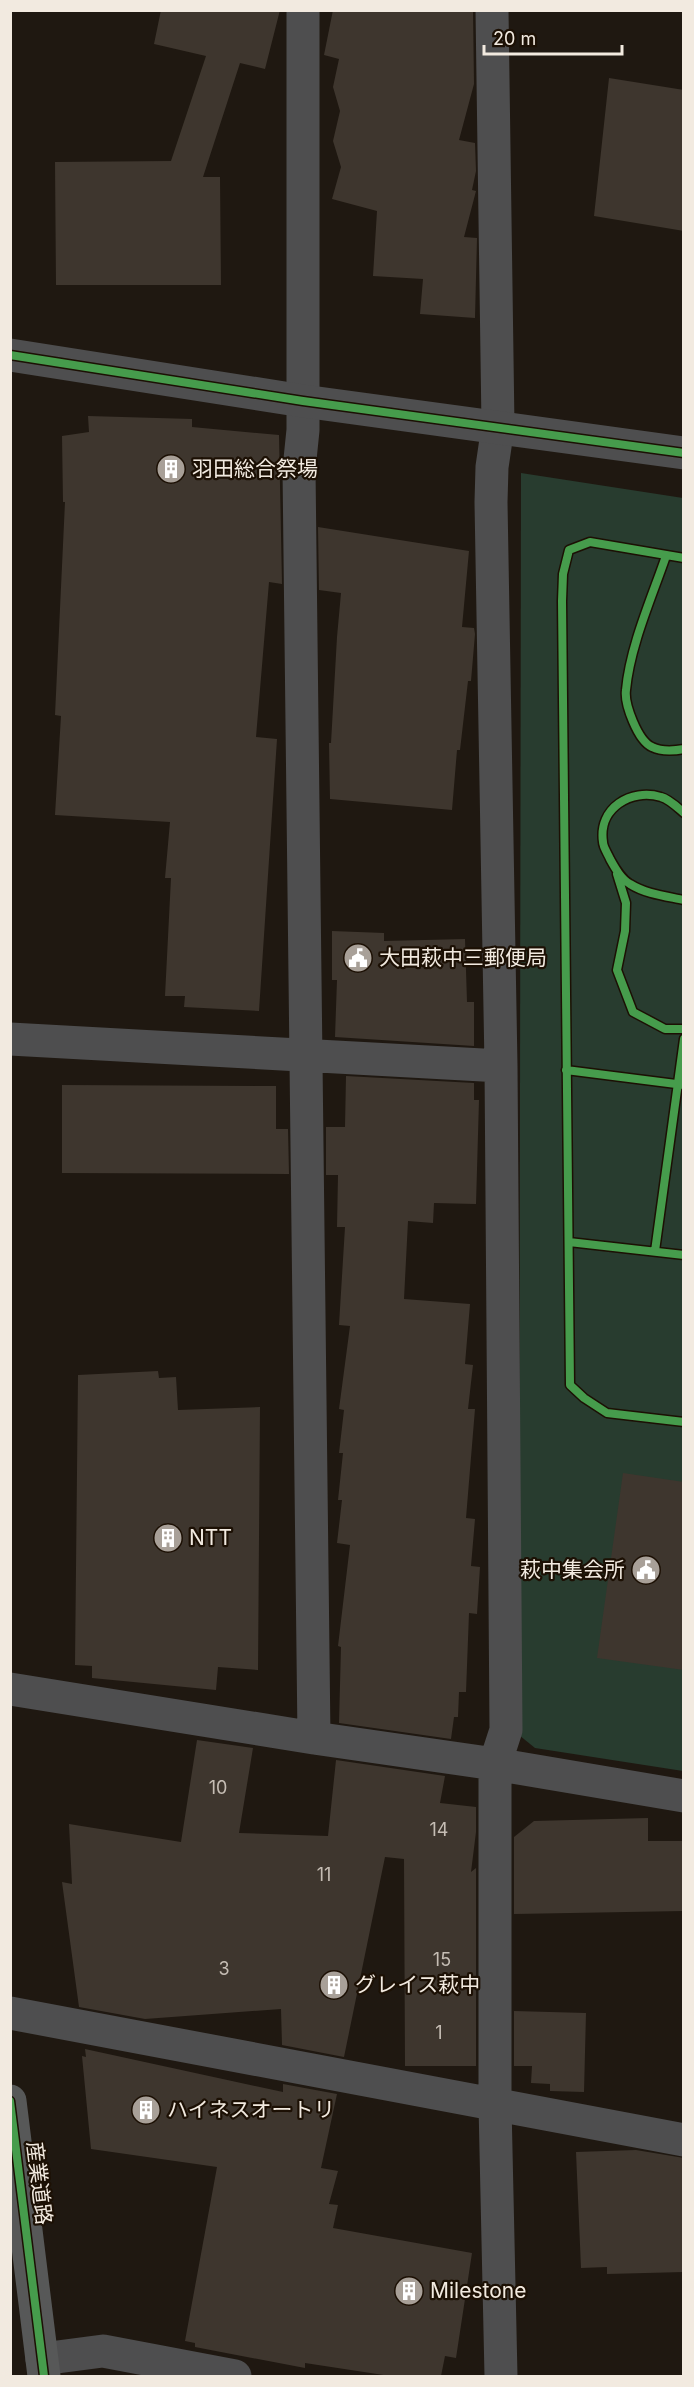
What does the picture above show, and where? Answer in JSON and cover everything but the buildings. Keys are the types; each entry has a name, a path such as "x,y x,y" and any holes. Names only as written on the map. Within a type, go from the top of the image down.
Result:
{"main road":[{"name":"産業道路","path":"10,2101 43,2368"}],"street":[{"path":"303,10 303,430 299,469 314,1738"},
{"path":"492,10 498,426 492,467 491,502 501,1066 506,1730 495,1764 495,2105 501,2376"},
{"path":"10,355 303,401 684,453"},
{"path":"10,1039 501,1066"},
{"path":"10,1689 314,1738 495,1764 684,1796"},
{"path":"10,2013 684,2140"},
{"path":"43,2368 102,2351 236,2376"}],"green space":[{"path":"521,473 683,498 683,1771 535,1748 519,1735"}],"cycle path":[{"path":"10,355 303,401 684,453"},
{"path":"684,558 590,542 569,550 563,574 562,601 570,1385 584,1398 607,1413 684,1422"},
{"path":"666,556 632,656 626,696 633,722 647,743 656,749 672,751 684,749"},
{"path":"684,813 664,798 639,795 628,798 611,810 603,830 605,848 616,870 627,882 649,892 684,900"},
{"path":"617,874 626,903 625,931 617,970 633,1012 665,1029 684,1029"},
{"path":"655,1251 684,1039"},
{"path":"566,1070 684,1085"},
{"path":"569,1242 684,1255"},
{"path":"10,2101 44,2376"}],"place":[{"name":"羽田総合祭場","path":"171,469"},
{"name":"大田萩中三郵便局","path":"358,958"},
{"name":"NTT","path":"168,1538"},
{"name":"萩中集会所","path":"646,1570"},
{"name":"グレイス萩中","path":"334,1985"},
{"name":"ハイネスオートリ","path":"146,2110"},
{"name":"Milestone","path":"409,2291"}]}
